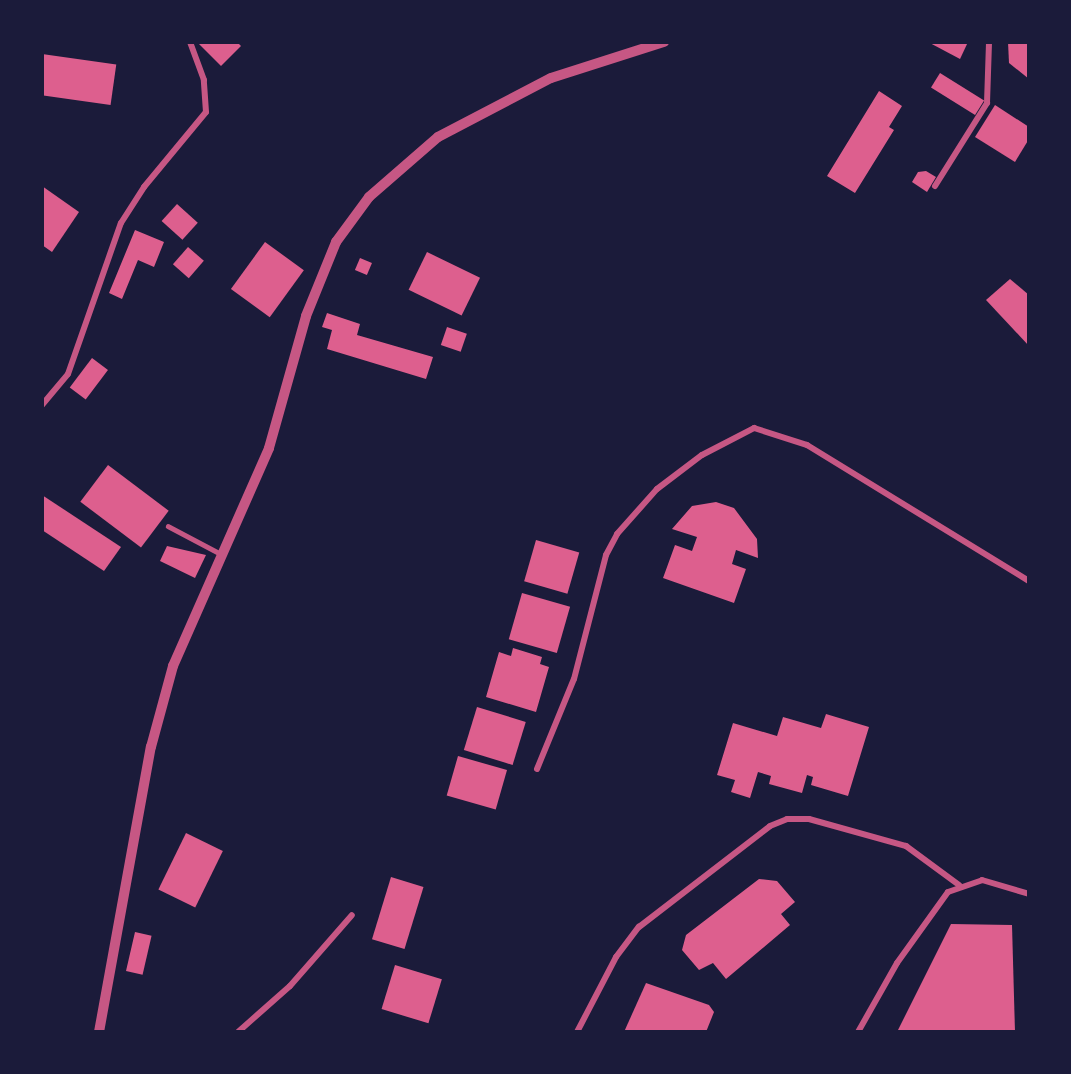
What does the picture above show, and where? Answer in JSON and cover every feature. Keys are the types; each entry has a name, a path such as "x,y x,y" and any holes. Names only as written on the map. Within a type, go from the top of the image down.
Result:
{"street":[{"path":"42,405 68,375 121,223 144,187 206,112 204,80 190,42"},
{"path":"99,1032 154,737 173,666 269,448 306,316 336,242 369,197 438,137 551,78 664,42"},
{"path":"935,186 987,103 989,42"},
{"path":"537,769 574,678 606,555 617,534 657,489 702,455 754,428 807,445 1029,581"},
{"path":"577,1032 620,950 639,927 778,822 809,819 906,846 959,885"},
{"path":"858,1032 937,904 959,885 982,880 1029,894"},
{"path":"238,1032 290,986 352,915"}],"lane":[{"path":"168,526 221,554"}],"building":[{"path":"197,42 237,42 241,46 221,66"},
{"path":"928,42 968,42 960,59"},
{"path":"1008,42 1029,42 1029,79 1009,63"},
{"path":"42,54 116,64 111,105 42,95"},
{"path":"940,73 984,101 975,115 931,87"},
{"path":"879,91 902,106 889,127 894,130 855,193 827,176"},
{"path":"995,105 1029,127 1029,139 1015,162 975,137"},
{"path":"926,171 936,177 927,192 912,182 918,172"},
{"path":"42,186 79,212 52,252 42,245"},
{"path":"177,204 198,223 182,240 162,221"},
{"path":"135,230 164,242 154,267 138,260 122,299 109,293"},
{"path":"265,242 304,270 270,317 231,289"},
{"path":"188,247 204,261 189,278 173,264"},
{"path":"427,252 480,278 462,316 409,290"},
{"path":"360,258 372,263 367,275 355,270"},
{"path":"1010,279 1029,295 1029,346 986,300"},
{"path":"327,313 360,324 357,335 433,357 426,379 327,349 332,330 322,327"},
{"path":"447,327 467,334 461,352 441,345"},
{"path":"92,358 108,370 86,400 70,388"},
{"path":"108,465 169,511 141,547 80,502"},
{"path":"42,495 121,547 104,571 42,530"},
{"path":"716,502 734,508 757,539 758,558 736,550 732,564 746,569 734,603 663,578 675,545 692,551 697,537 672,529 692,506"},
{"path":"536,540 579,552 567,594 524,581"},
{"path":"167,546 206,555 195,578 160,561"},
{"path":"522,593 570,607 557,653 509,639"},
{"path":"513,648 542,657 540,664 549,667 536,712 486,697 499,652 511,656"},
{"path":"477,707 526,722 513,765 464,750"},
{"path":"826,714 869,727 848,796 811,785 813,777 807,775 802,793 769,784 771,776 758,772 750,798 731,792 735,780 717,775 733,723 777,736 783,717 821,728"},
{"path":"458,756 507,770 496,809 447,795"},
{"path":"186,833 223,851 195,908 158,890"},
{"path":"391,877 424,887 405,949 372,939"},
{"path":"759,879 777,881 795,902 781,914 790,925 726,979 713,963 699,970 682,950 686,935"},
{"path":"951,924 1012,925 1015,1032 897,1032"},
{"path":"135,932 152,936 143,975 126,971"},
{"path":"395,965 442,979 428,1023 382,1009"},
{"path":"646,983 709,1005 714,1012 706,1032 624,1032"}]}
